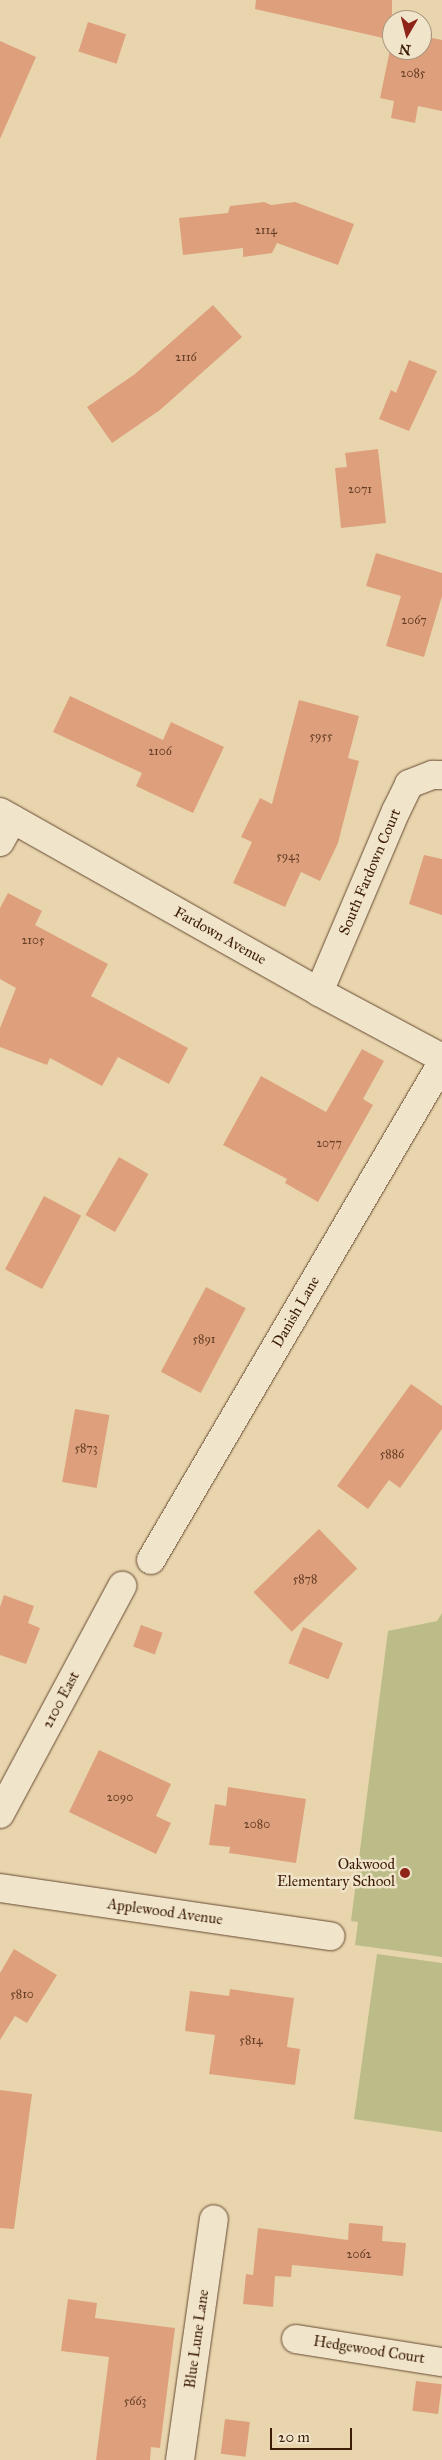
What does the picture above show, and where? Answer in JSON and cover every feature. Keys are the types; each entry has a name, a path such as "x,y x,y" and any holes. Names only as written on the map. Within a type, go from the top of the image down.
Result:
{"street":[{"name":"South Fardown Court","path":"319,992 396,810 409,784 433,775 442,775"},
{"name":"Fardown Avenue","path":"4,824 442,1058"},
{"name":"Danish Lane","path":"151,1560 442,1063"},
{"name":"2100 East","path":"0,1814 122,1586"},
{"name":"Applewood Avenue","path":"0,1888 331,1936"},
{"name":"Blue Lune Lane","path":"180,2460 214,2219"},
{"name":"Hedgewood Court","path":"296,2339 442,2362"}],"green space":[{"path":"442,1613 442,1957 355,1945 358,1922 351,1921 388,1631 437,1621"},
{"path":"377,1954 442,1963 442,2132 354,2119"}],"building":[{"path":"256,0 392,0 392,10 382,10 382,38 255,9"},
{"path":"88,22 126,34 116,64 78,51"},
{"path":"432,38 442,40 442,111 418,106 415,123 391,118 394,101 380,98 388,60 432,60"},
{"path":"0,41 36,57 0,139"},
{"path":"264,202 271,205 295,202 354,224 338,265 277,243 272,253 243,257 243,248 183,255 179,218 228,213 230,206"},
{"path":"213,305 242,337 160,410 112,443 87,407 135,374"},
{"path":"409,360 437,371 409,431 379,419 391,390 396,393"},
{"path":"378,449 386,523 341,528 335,468 347,467 345,453"},
{"path":"376,553 442,573 442,596 424,657 386,646 401,596 366,586"},
{"path":"70,696 163,740 171,722 224,747 193,813 136,786 142,773 53,732"},
{"path":"299,700 359,716 348,758 359,761 338,843 320,881 301,872 285,907 233,883 252,842 241,837 260,798 272,804"},
{"path":"424,855 442,859 442,915 409,904"},
{"path":"8,893 42,911 35,925 108,964 91,996 188,1048 169,1084 118,1057 102,1086 50,1058 47,1065 0,1047 0,1028 16,988 0,979 0,908"},
{"path":"362,1049 384,1061 363,1099 373,1105 318,1202 285,1183 287,1179 223,1145 261,1076 326,1112"},
{"path":"119,1157 148,1174 115,1232 86,1215"},
{"path":"44,1196 81,1216 42,1289 5,1269"},
{"path":"206,1287 246,1308 201,1393 161,1372"},
{"path":"411,1384 442,1406 442,1429 400,1488 389,1480 368,1509 337,1486"},
{"path":"75,1409 109,1415 97,1488 62,1482"},
{"path":"319,1529 357,1569 292,1632 254,1592"},
{"path":"4,1595 34,1606 28,1623 40,1628 26,1664 0,1655 0,1607"},
{"path":"141,1625 163,1633 155,1654 133,1647"},
{"path":"303,1627 343,1643 328,1679 288,1663"},
{"path":"99,1750 171,1784 156,1816 171,1823 156,1854 69,1812"},
{"path":"228,1787 306,1799 296,1863 229,1853 230,1847 209,1845 215,1804 226,1806"},
{"path":"14,1949 57,1975 27,2023 15,2016 0,2040 0,1973"},
{"path":"230,1989 294,1998 287,2047 300,2049 295,2085 209,2074 215,2035 185,2031 190,1991 229,1996"},
{"path":"0,2090 32,2094 14,2229 0,2228"},
{"path":"349,2223 383,2226 382,2241 406,2243 403,2276 292,2265 291,2277 275,2276 273,2307 243,2304 246,2274 253,2275 258,2228 348,2240"},
{"path":"68,2299 97,2303 95,2318 175,2328 160,2448 151,2447 150,2460 96,2460 109,2357 61,2351"},
{"path":"416,2381 442,2384 438,2414 412,2411"},
{"path":"225,2419 250,2422 246,2457 221,2454"}],"place":[{"name":"Oakwood Elementary School","path":"405,1873"}]}
